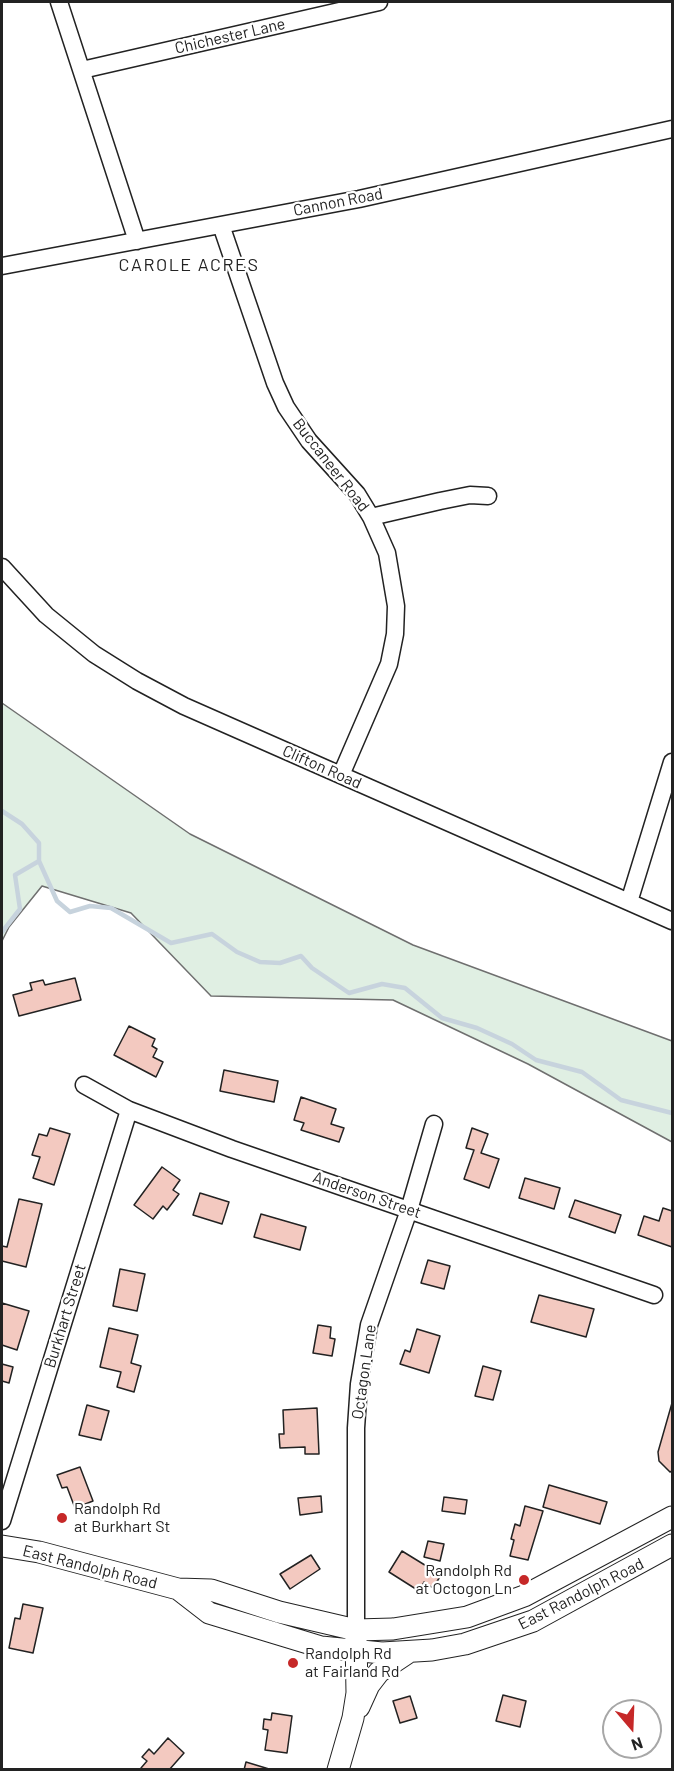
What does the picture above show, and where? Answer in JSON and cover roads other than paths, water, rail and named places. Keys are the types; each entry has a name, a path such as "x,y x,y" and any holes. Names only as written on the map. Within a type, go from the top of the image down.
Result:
{"main road":[{"name":"East Randolph Road","path":"2,1546 39,1552 178,1589 212,1590 279,1611 356,1630 393,1629 467,1617 524,1596 672,1517"},
{"name":"East Randolph Road","path":"178,1589 209,1613 321,1647 382,1653 410,1651 465,1644 533,1621 672,1545"},
{"path":"354,1718 345,1702 347,1668 355,1651 356,1630"},
{"path":"338,1770 354,1718 373,1679 379,1672 410,1651"}],"street":[{"path":"59,2 137,241"},
{"name":"Chichester Lane","path":"82,70 379,2"},
{"name":"Cannon Road","path":"2,266 359,199 672,129"},
{"name":"Buccaneer Road","path":"221,225 275,383 286,407 309,441 357,494 371,517 387,553 396,606 395,634 388,664 341,775"},
{"path":"371,517 470,495 488,496"},
{"name":"Clifton Road","path":"2,567 46,615 94,654 136,681 184,706 672,921"},
{"path":"629,902 672,762"},
{"name":"Anderson Street","path":"84,1085 129,1110 232,1149 654,1295"},
{"name":"Burkhart Street","path":"2,1521 129,1110"},
{"name":"Octagon Lane","path":"356,1630 356,1428 359,1384 369,1325 409,1210 434,1124"}],"waterway":[{"path":"2,811 22,824 39,843 39,861 57,901 70,912 90,906 111,908 171,943 212,934 237,952 260,962 280,963 301,956 312,968 349,993 382,984 405,988 442,1018 477,1028 512,1044 536,1060 582,1072 621,1100 672,1113"},
{"path":"2,932 20,909 15,875 39,861"}],"place":[{"name":"Randolph Rd at Burkhart St","path":"62,1518"},
{"name":"Randolph Rd at Octogon Ln","path":"524,1580"},
{"name":"Randolph Rd at Fairland Rd","path":"293,1663"}],"district":[{"name":"CAROLE ACRES","path":"189,265"}]}
